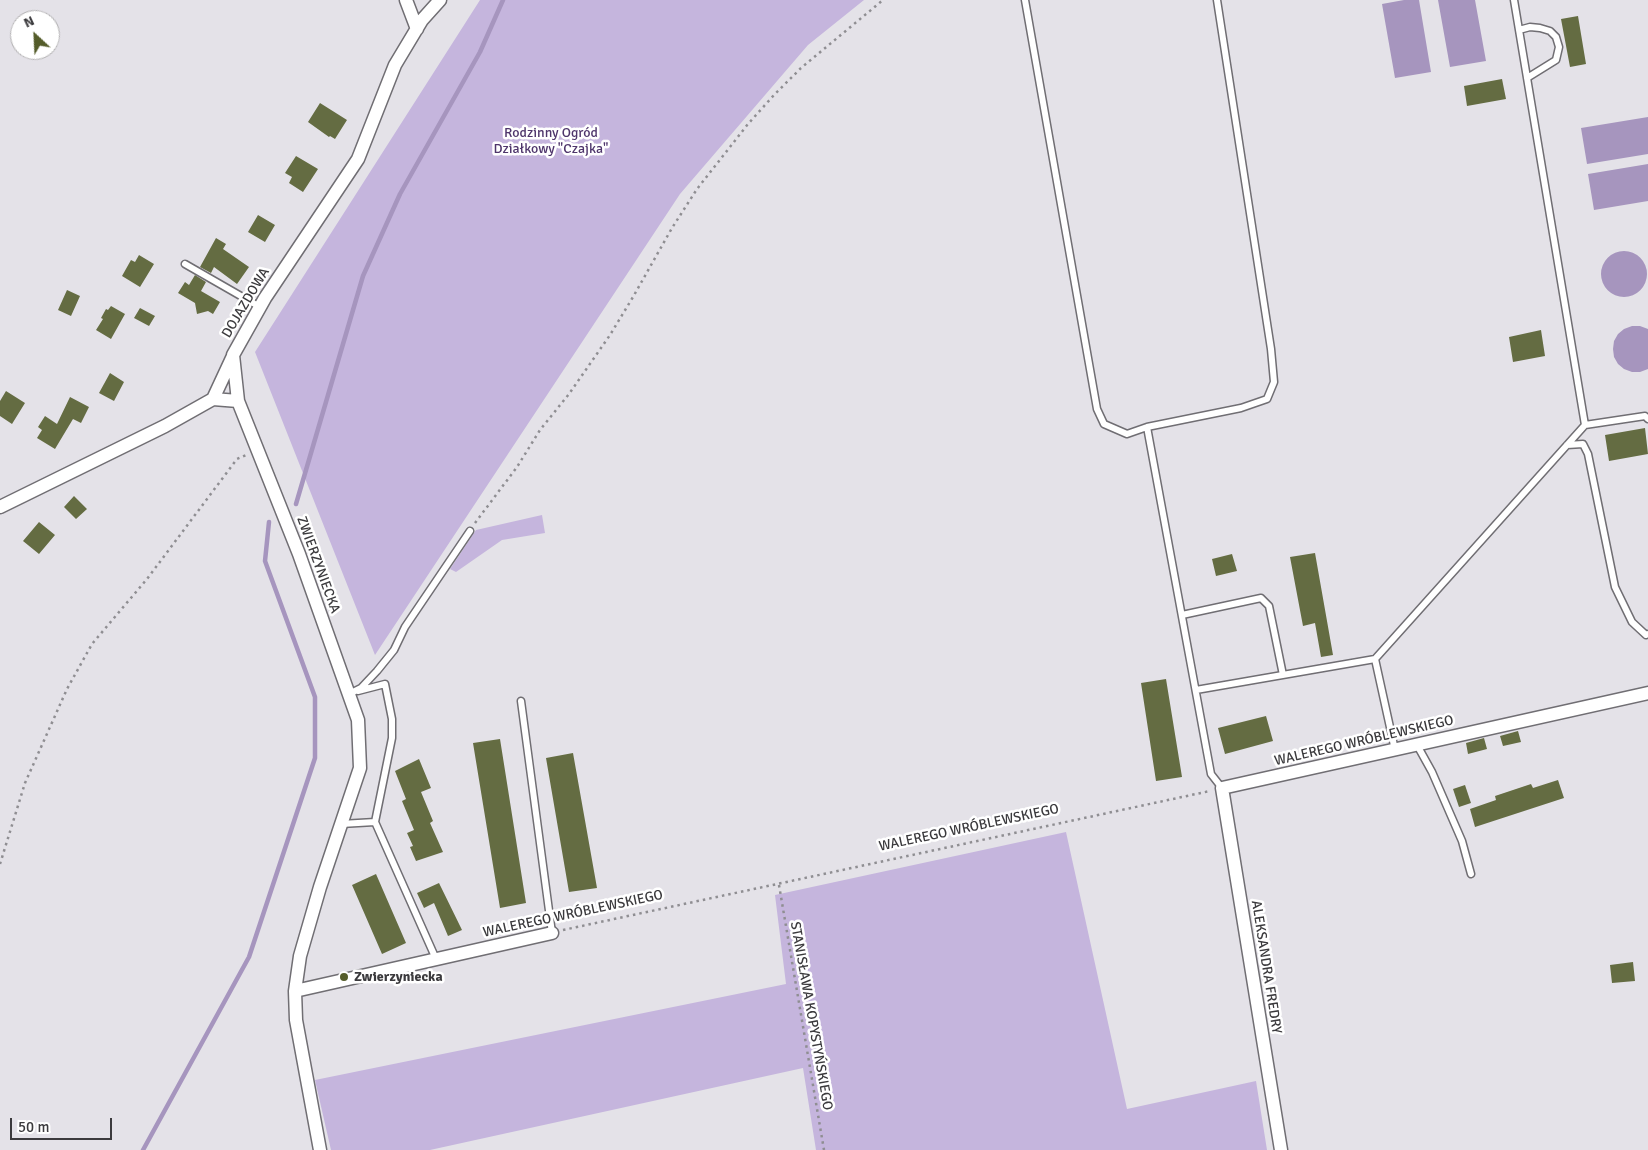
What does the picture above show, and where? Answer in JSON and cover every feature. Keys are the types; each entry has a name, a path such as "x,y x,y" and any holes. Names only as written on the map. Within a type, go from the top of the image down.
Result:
{"street":[{"path":"406,0 417,29"},
{"name":"DOJAZDOWA","path":"238,401 233,355 260,307 358,159 395,65 422,20 440,0"},
{"path":"213,399 233,355"},
{"path":"0,507 165,426 213,399 238,401"},
{"name":"ZWIERZYNIECKA","path":"238,401 299,554 358,720 360,768 320,887 300,956 295,991 296,1020 320,1150"},
{"name":"WALEREGO WRÓBLEWSKIEGO","path":"1222,788 1648,694"},
{"name":"ALEKSANDRA FREDRY","path":"1222,788 1281,1150"},
{"name":"WALEREGO WRÓBLEWSKIEGO","path":"295,991 552,933"}],"lane":[{"path":"1025,0 1097,409 1104,424 1127,434 1147,427 1241,408 1267,399 1274,382 1271,350 1217,0"},
{"path":"1514,0 1585,425"},
{"path":"1519,30 1540,28 1550,31 1556,37 1559,47 1556,60 1527,78"},
{"path":"185,264 260,307"},
{"path":"1196,690 1376,659 1585,425 1644,416 1648,419"},
{"path":"1147,427 1211,774 1222,788"},
{"path":"1567,444 1583,444 1588,454 1615,587 1632,622 1648,634"},
{"path":"349,694 361,688 394,650 405,627 470,531"},
{"path":"1182,615 1261,598 1269,606 1283,675"},
{"path":"1376,659 1395,750"},
{"path":"349,694 386,684 392,719 392,738 375,822 436,959"},
{"path":"521,701 552,933"},
{"path":"1417,745 1432,772 1462,841 1471,874"},
{"path":"341,824 375,822"}],"path":[{"path":"470,531 517,467 540,430 569,394 610,335 672,228 698,189 748,124 802,68 883,0"},
{"path":"0,864 25,783 67,689 92,644 147,579 237,459 257,449"},
{"name":"WALEREGO WRÓBLEWSKIEGO","path":"552,933 1222,788"},
{"name":"STANISŁAWA KOPYSTYŃSKIEGO","path":"779,885 824,1150"}],"green space":[{"name":"Rodzinny Ogród Działkowy \"Czajka\"","path":"480,0 864,0 808,45 680,194 375,655 255,352"},
{"path":"542,515 545,533 502,540 456,572 450,569 476,530"},
{"path":"1066,832 1127,1109 1256,1081 1267,1150 816,1150 803,1068 430,1150 331,1150 315,1080 786,984 775,895"}],"shaded area":[{"path":"1404,0 1419,0 1431,72 1395,78 1382,4"},
{"path":"1438,0 1475,0 1486,61 1450,67"},
{"path":"1648,117 1648,154 1587,164 1581,128"},
{"path":"1648,164 1648,201 1594,210 1588,174"},
{"path":"1619,251 1629,251 1643,261 1647,274 1643,287 1637,293 1629,297 1619,297 1605,287 1601,279 1601,269 1611,255"},
{"path":"1632,326 1648,329 1648,369 1640,372 1624,369 1614,357 1614,341 1618,334"}],"building":[{"path":"1578,16 1586,64 1570,67 1561,19"},
{"path":"1502,79 1506,99 1467,106 1464,86"},
{"path":"320,103 347,120 335,139 329,137 308,122"},
{"path":"296,156 318,169 303,192 289,183 292,177 285,173"},
{"path":"258,215 275,225 265,242 248,232"},
{"path":"216,238 226,244 223,249 249,267 237,284 214,267 211,273 200,267"},
{"path":"139,255 154,264 140,287 122,276 131,260 135,262"},
{"path":"195,275 206,282 201,291 220,302 213,314 208,311 197,314 195,303 178,293 185,282 189,285"},
{"path":"67,290 80,296 71,316 58,310"},
{"path":"111,306 125,314 111,339 96,330 103,319 101,318 106,309 108,310"},
{"path":"140,308 155,316 149,326 134,318"},
{"path":"1541,330 1545,356 1513,362 1509,337"},
{"path":"110,373 124,382 114,401 99,393"},
{"path":"6,391 25,403 12,424 0,416 0,401"},
{"path":"70,397 89,407 81,423 73,419 55,449 37,438 42,430 38,427 45,416 57,424"},
{"path":"1645,428 1648,454 1609,461 1605,435"},
{"path":"74,496 87,509 76,519 64,507"},
{"path":"39,522 55,535 39,554 23,541"},
{"path":"1315,553 1333,655 1321,657 1315,623 1303,626 1290,557"},
{"path":"1232,554 1237,571 1216,576 1212,559"},
{"path":"1166,679 1182,777 1156,781 1141,683"},
{"path":"1266,716 1273,741 1225,754 1218,728"},
{"path":"1518,731 1521,742 1503,746 1500,736"},
{"path":"1484,738 1487,749 1468,754 1466,743"},
{"path":"500,739 526,903 500,908 473,743"},
{"path":"573,753 597,888 569,892 546,758"},
{"path":"419,759 431,788 421,792 433,821 430,823 443,852 416,861 410,847 413,846 407,833 414,830 402,801 406,799 395,771"},
{"path":"1558,780 1564,798 1475,827 1470,809 1496,800 1495,796 1531,784 1533,788"},
{"path":"1465,785 1471,803 1459,807 1453,789"},
{"path":"376,874 406,943 382,954 352,885"},
{"path":"439,883 462,930 448,936 434,903 424,908 417,893"},
{"path":"1633,962 1635,981 1612,983 1610,965"}],"waterway":[{"path":"296,504 363,276 400,194 480,52 503,0"},
{"path":"143,1150 249,957 315,758 315,697 265,561 269,522"}],"place":[{"name":"Zwierzyniecka","path":"344,977"}]}
